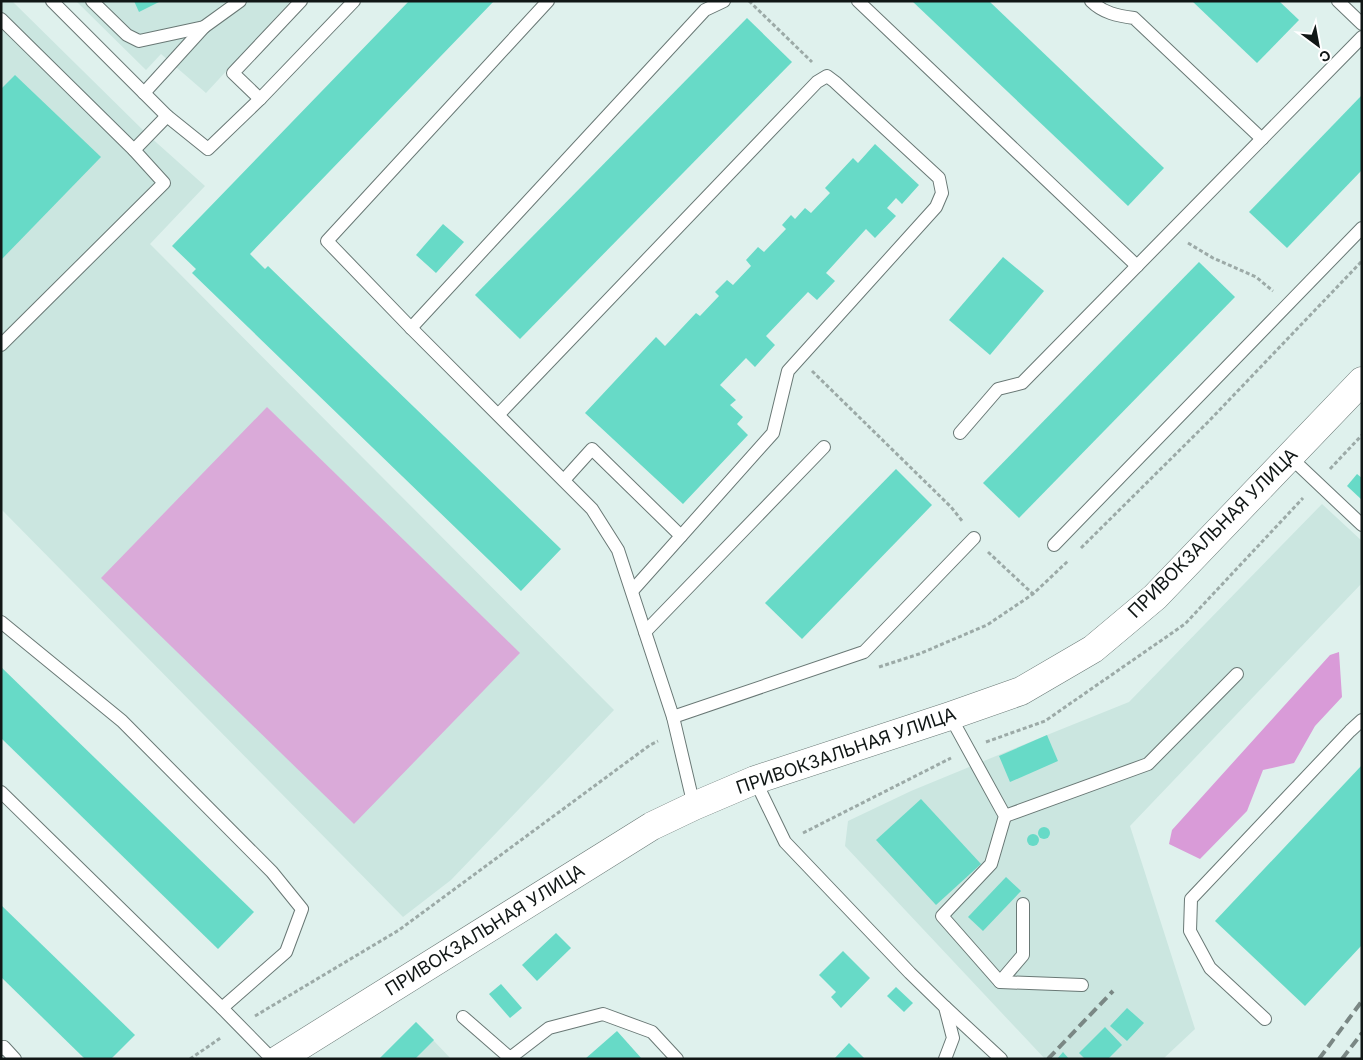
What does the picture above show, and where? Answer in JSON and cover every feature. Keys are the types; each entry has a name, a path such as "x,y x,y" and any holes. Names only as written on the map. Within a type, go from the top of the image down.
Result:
{"street":[{"name":"ПРИВОКЗАЛЬНАЯ УЛИЦА","path":"279,1059 652,826 756,780 950,716 1021,690 1093,649 1155,597 1362,381"}],"lane":[{"path":"52,1 167,116 208,149 260,99 354,1"},
{"path":"92,1 127,35 139,41 204,27"},
{"path":"144,93 204,27 240,1"},
{"path":"260,99 233,73 302,1"},
{"path":"548,1 327,241 592,509 618,550 632,590 673,717 694,806"},
{"path":"411,328 705,10 724,1"},
{"path":"858,1 1137,266"},
{"path":"1091,1 1098,8 1116,16 1134,18 1262,139"},
{"path":"1338,1 1362,24"},
{"path":"1,19 134,150 164,183 1,345"},
{"path":"960,433 998,389 1022,384 1362,37"},
{"path":"499,414 817,82 827,76 939,178 942,193 936,207 788,370 773,433 632,590"},
{"path":"134,150 167,116"},
{"path":"1054,545 1362,228"},
{"path":"645,632 824,447"},
{"path":"564,480 592,450 681,536"},
{"path":"1289,456 1362,525"},
{"path":"673,717 864,652 974,538"},
{"path":"1,622 122,721 272,872 302,909 286,952 222,1008"},
{"path":"1005,816 1148,764 1237,674"},
{"path":"950,716 1005,816 991,864 942,916 1000,982 1082,985"},
{"path":"1265,1019 1210,968 1190,931 1192,899 1362,720"},
{"path":"756,780 785,842 910,973 1001,1059"},
{"path":"1,792 272,1059"},
{"path":"1000,982 1022,955 1023,904"},
{"path":"945,1007 953,1038 945,1059"},
{"path":"463,1017 510,1058 549,1028 604,1014 652,1032 677,1059"},
{"path":"2,1046 14,1059"}],"path":[{"path":"749,1 827,76"},
{"path":"1170,232 1213,258 1256,277 1290,304"},
{"path":"799,359 952,507 974,538 1033,594"}],"shaded area":[{"path":"1,1 12,1 148,135 205,186 150,244 614,710 451,880 403,917 1,509"},
{"path":"76,1 291,1 206,93 161,54 146,70"},
{"path":"267,407 520,653 354,824 101,578"},
{"path":"1322,504 1362,541 1362,583 1130,826 1195,1029 1163,1059 1045,1059 845,846 848,821 911,791 1129,702"},
{"path":"1339,652 1342,697 1315,726 1294,763 1263,770 1247,811 1200,859 1169,844 1172,830 1330,655"},
{"path":"416,1022 451,1059 379,1059"}],"building":[{"path":"134,1 161,1 139,12"},
{"path":"409,1 494,1 250,254 265,269 268,266 561,549 521,591 192,273 196,269 172,246"},
{"path":"912,1 989,1 1164,168 1128,206"},
{"path":"1192,1 1279,1 1299,20 1257,63"},
{"path":"747,18 792,62 520,339 475,295"},
{"path":"15,75 101,157 1,260 1,89"},
{"path":"1362,95 1362,170 1287,248 1249,212"},
{"path":"875,144 919,185 902,204 896,198 887,208 896,216 875,238 866,229 826,273 835,281 817,300 808,292 766,336 775,345 755,367 746,358 720,385 736,400 730,405 743,417 737,424 748,435 683,504 585,413 656,337 665,346 696,313 700,316 719,296 715,292 727,280 733,285 751,266 746,260 758,247 764,252 786,229 782,225 791,215 795,219 805,208 811,213 830,193 825,188 853,158 858,163"},
{"path":"443,224 464,242 436,273 416,255"},
{"path":"1003,257 1044,291 990,355 949,320"},
{"path":"1199,262 1235,297 1019,518 983,483"},
{"path":"896,469 932,505 802,639 765,603"},
{"path":"1357,474 1362,478 1362,500 1347,486"},
{"path":"1,667 254,912 218,949 1,738"},
{"path":"1047,735 1058,761 1010,782 999,756"},
{"path":"1362,765 1362,945 1305,1006 1215,921"},
{"path":"921,799 981,864 936,905 876,840"},
{"path":"1044,827 1050,833 1044,839 1038,833"},
{"path":"1033,834 1039,840 1033,846 1027,840"},
{"path":"1006,877 1021,891 983,931 968,917"},
{"path":"1,905 135,1035 111,1059 85,1059 1,977"},
{"path":"556,933 571,948 537,981 522,965"},
{"path":"843,951 870,978 841,1008 831,997 836,992 819,975"},
{"path":"501,984 522,1008 510,1018 489,994"},
{"path":"896,987 913,1003 904,1012 887,996"},
{"path":"1127,1008 1144,1023 1127,1041 1110,1026"},
{"path":"416,1022 434,1040 415,1059 379,1059"},
{"path":"1105,1027 1122,1045 1108,1059 1085,1059 1079,1053"},
{"path":"617,1031 642,1059 585,1059"},
{"path":"849,1043 865,1059 834,1059"},
{"path":"1063,1052 1069,1059 1057,1059"}],"railway":[{"path":"1048,1059 1113,991"},
{"path":"1319,1059 1362,1001"},
{"path":"1342,1059 1362,1033"}]}
